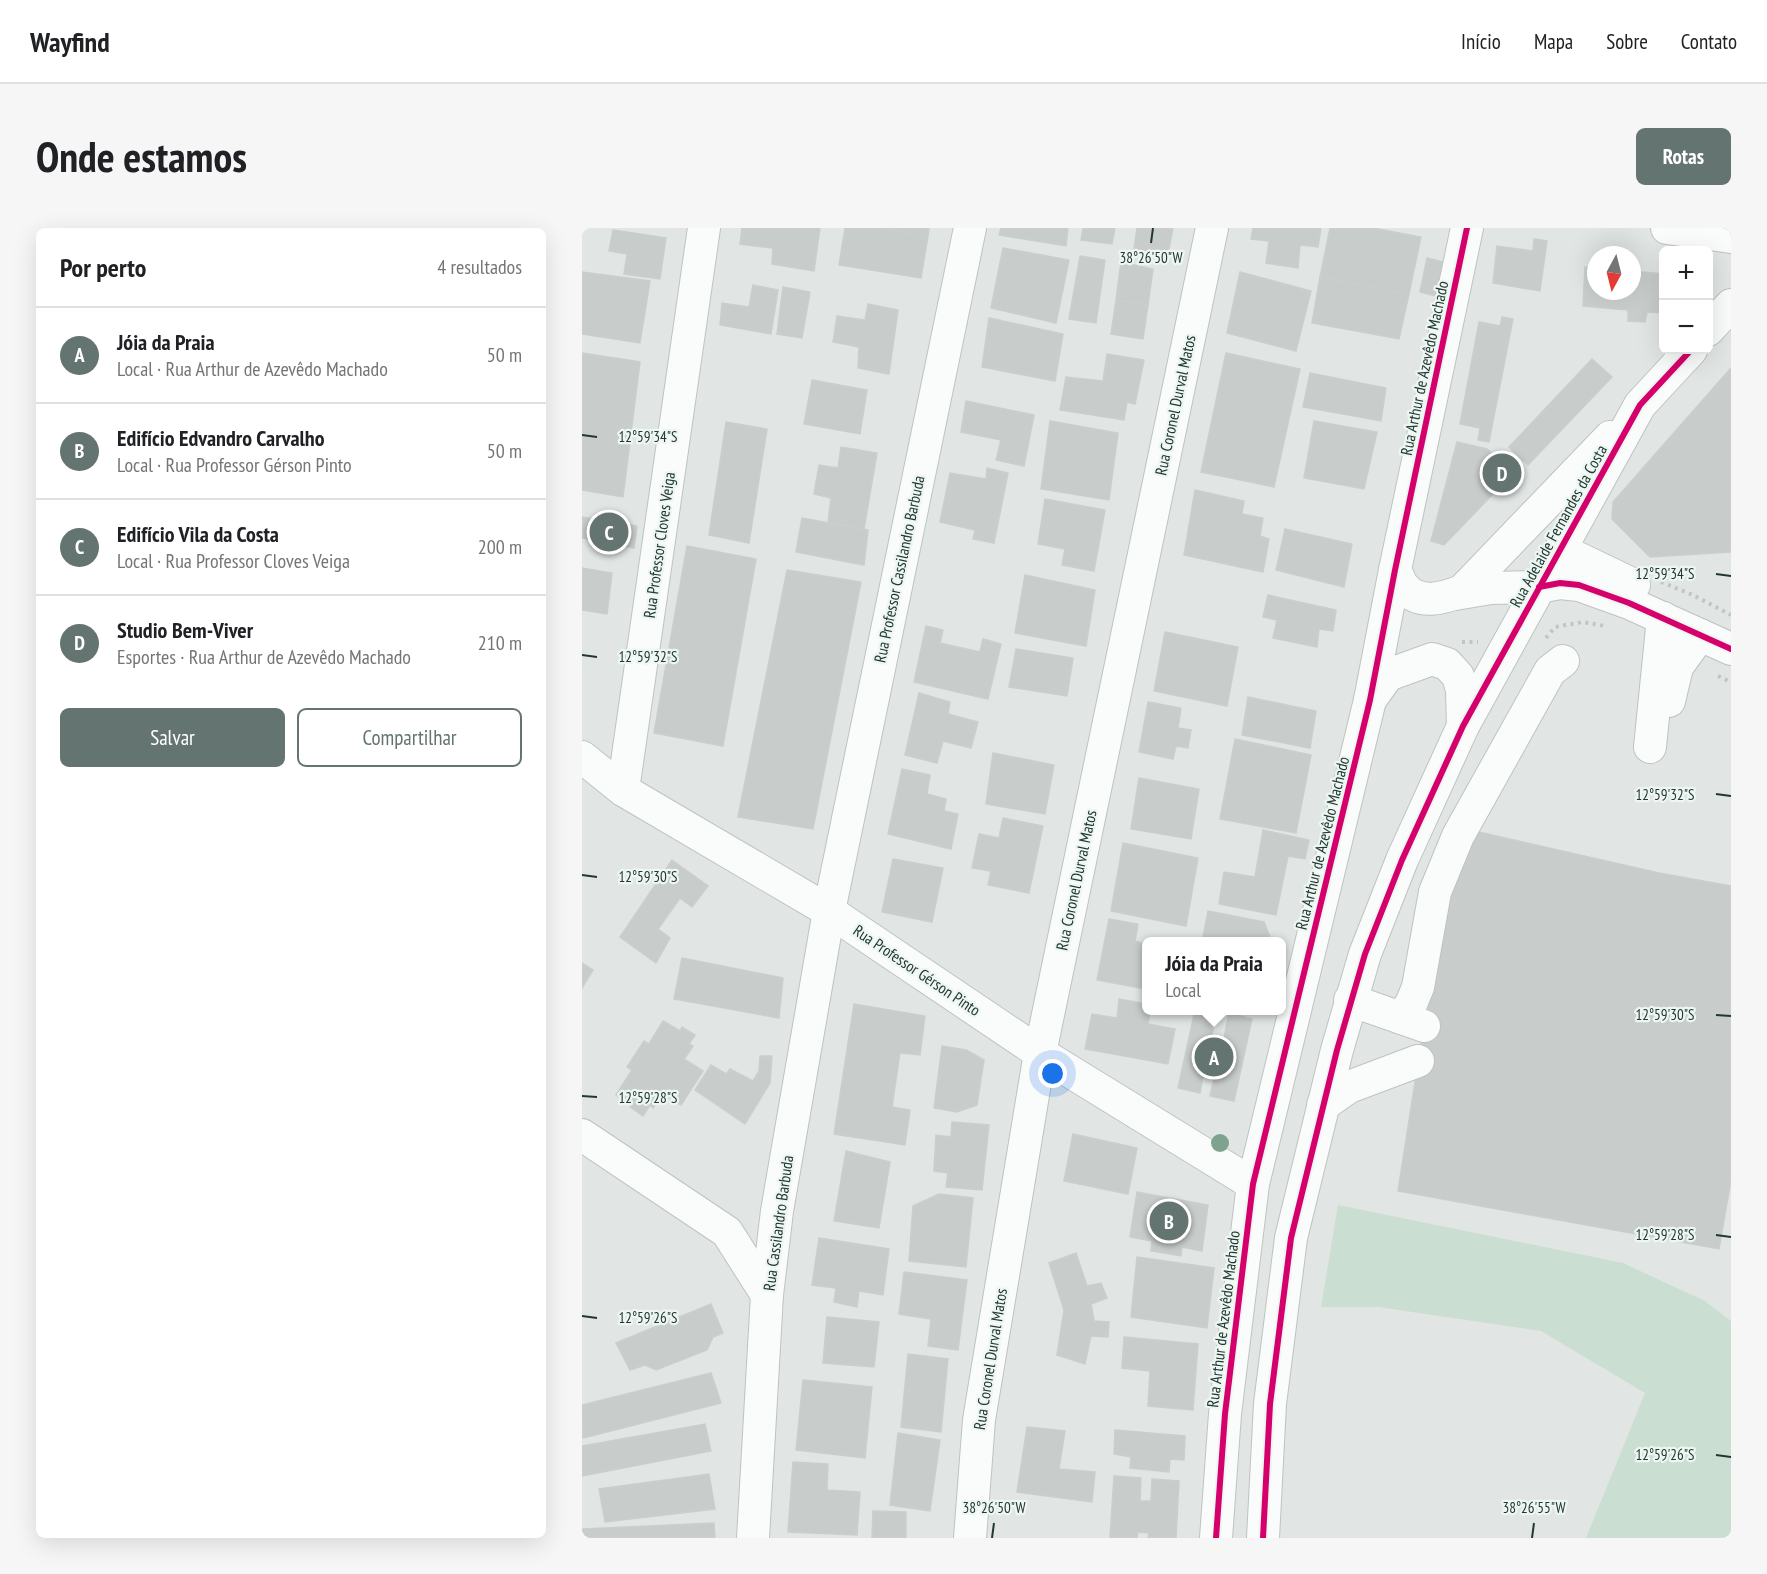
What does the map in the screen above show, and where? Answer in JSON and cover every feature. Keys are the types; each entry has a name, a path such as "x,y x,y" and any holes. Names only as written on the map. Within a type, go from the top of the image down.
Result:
{"street":[{"name":"Rua Professor Cloves Veiga","path":"623,790 704,228"},
{"name":"Rua Professor Cassilandro Barbuda","path":"829,911 970,228"},
{"name":"Rua Coronel Durval Matos","path":"970,1538 979,1420 1040,1053 1212,228"},
{"name":"Rua Arthur de Azevêdo Machado","path":"1216,1538 1225,1414 1253,1184 1370,700 1467,228"},
{"path":"1667,228 1726,234"},
{"path":"1713,325 1731,305"},
{"name":"Rua Adelaide Fernandes da Costa","path":"1463,726 1640,405 1687,354"},
{"path":"1395,570 1404,587 1414,596 1438,599 1462,591 1640,405"},
{"path":"1561,550 1731,628"},
{"path":"1450,595 1491,588 1579,585 1663,618 1731,649"},
{"path":"1663,618 1656,748 1677,667 1700,635"},
{"path":"1350,1000 1413,1022 1411,1004 1418,987 1435,892 1458,836 1550,671 1553,651"},
{"path":"1263,1538 1270,1404 1291,1238 1323,1105 1350,1000 1365,954 1402,860 1463,726 1462,690 1458,676 1447,664 1432,659 1388,675 1370,700"},
{"name":"Rua Professor Gérson Pinto","path":"582,757 623,790 829,911 1040,1053 1253,1184"},
{"name":"Rua Cassilandro Barbuda","path":"753,1538 767,1295 774,1236 829,911"},
{"path":"1323,1105 1349,1087 1418,1061"},
{"path":"582,1135 727,1232 767,1295"},
{"path":"727,1232 774,1236"}],"path":[{"path":"1660,582 1731,615"},
{"path":"1553,651 1556,627 1583,622 1610,628"}],"green space":[{"path":"1338,1205 1623,1263 1705,1301 1731,1321 1731,1538 1586,1538 1645,1393 1541,1331 1378,1307 1321,1307"}],"building":[{"path":"742,228 820,228 814,271 772,264 773,248 740,244"},
{"path":"845,228 876,228 928,236 921,278 839,265"},
{"path":"876,228 929,228 928,236"},
{"path":"1001,228 1068,228 1066,246 999,235"},
{"path":"1083,228 1115,228 1112,244 1081,240"},
{"path":"1137,228 1173,228 1168,254 1134,249"},
{"path":"1253,228 1321,228 1318,247 1300,245 1298,268 1266,263 1269,241 1251,239"},
{"path":"1330,228 1373,228 1421,237 1409,294 1320,277"},
{"path":"613,230 666,238 660,279 624,274 627,254 609,251"},
{"path":"1534,239 1547,241 1540,291 1493,283 1497,246 1533,251"},
{"path":"1003,248 1069,260 1056,323 991,308"},
{"path":"1080,256 1105,260 1096,323 1069,319"},
{"path":"1427,258 1443,262 1436,296 1420,292"},
{"path":"1121,262 1153,269 1148,305 1116,300"},
{"path":"1585,267 1587,267 1587,300 1641,300 1641,272 1659,274 1659,313 1647,312 1645,322 1628,321 1628,310 1583,306"},
{"path":"582,272 650,281 640,343 582,334"},
{"path":"1240,272 1311,291 1296,351 1227,333"},
{"path":"1320,277 1409,294 1399,339 1312,323"},
{"path":"753,285 778,290 771,334 720,325 722,303 749,307"},
{"path":"783,287 810,292 802,338 777,334"},
{"path":"1116,300 1148,305 1143,339 1111,334"},
{"path":"868,304 898,310 889,374 858,368 859,347 833,342 837,316 865,320"},
{"path":"1502,317 1513,319 1489,442 1478,440 1480,428 1460,424 1479,322 1500,326"},
{"path":"989,318 1063,334 1055,381 982,367"},
{"path":"582,353 640,362 623,497 582,490"},
{"path":"1226,353 1300,369 1274,487 1201,472"},
{"path":"1107,354 1144,360 1135,404 1127,402 1124,420 1060,410 1066,377 1103,381"},
{"path":"1592,359 1612,377 1528,465 1509,447"},
{"path":"1731,368 1731,552 1650,557 1612,519 1613,502"},
{"path":"1310,373 1386,388 1381,421 1303,407"},
{"path":"812,380 867,390 860,434 804,424"},
{"path":"966,401 1034,415 1024,466 996,460 1001,440 961,432"},
{"path":"1050,421 1118,433 1109,500 1041,489"},
{"path":"1314,421 1377,432 1364,489 1304,478"},
{"path":"726,422 767,429 749,543 709,535"},
{"path":"1457,442 1487,449 1513,473 1444,545 1431,541"},
{"path":"841,447 877,453 864,529 828,522 831,498 814,494 819,465 838,468"},
{"path":"987,468 1008,473 994,543 973,539 975,530 940,522 950,473 986,479"},
{"path":"1195,490 1244,501 1242,514 1263,518 1260,536 1269,539 1263,572 1184,555"},
{"path":"1045,499 1105,510 1094,571 1062,565 1065,549 1038,544"},
{"path":"582,517 637,526 634,548 582,538"},
{"path":"802,518 868,530 864,565 796,552"},
{"path":"1285,529 1352,544 1344,587 1276,570"},
{"path":"687,546 756,559 723,746 654,733"},
{"path":"582,568 612,573 607,614 582,610"},
{"path":"787,570 861,582 813,829 738,817"},
{"path":"1025,575 1095,590 1086,646 1015,633"},
{"path":"1268,595 1336,610 1333,631 1319,629 1317,647 1273,638 1277,620 1263,617"},
{"path":"926,626 943,630 940,643 980,652 983,639 1001,644 988,699 914,682"},
{"path":"1165,632 1238,647 1227,706 1154,691"},
{"path":"1016,649 1073,658 1067,696 1009,687"},
{"path":"919,693 950,702 948,714 978,722 971,748 943,741 937,763 905,755"},
{"path":"1248,697 1316,711 1310,748 1242,735"},
{"path":"1148,702 1181,708 1178,728 1191,730 1188,748 1176,746 1173,759 1139,752"},
{"path":"1235,739 1311,755 1296,833 1220,819"},
{"path":"993,753 1054,765 1045,814 986,804"},
{"path":"902,769 930,775 927,794 946,799 944,811 958,814 951,849 888,834"},
{"path":"1139,778 1199,789 1191,839 1131,829"},
{"path":"1003,818 1043,826 1029,893 988,885 991,871 972,868 979,834 999,838"},
{"path":"1263,830 1309,840 1305,859 1288,856 1276,915 1219,904 1224,872 1255,877"},
{"path":"1479,832 1659,873 1731,886 1731,1180 1719,1249 1398,1191 1449,864"},
{"path":"1123,843 1198,858 1186,926 1111,911"},
{"path":"893,859 943,868 932,922 882,912"},
{"path":"672,860 708,886 692,907 680,898 658,929 670,938 656,963 620,937"},
{"path":"1208,911 1264,922 1270,937 1203,937"},
{"path":"1109,919 1138,924 1135,941 1142,943 1142,988 1097,980"},
{"path":"682,958 783,978 779,1018 674,999"},
{"path":"582,963 593,970 582,988"},
{"path":"1119,999 1142,1003 1142,1015 1149,1015 1148,1024 1175,1029 1168,1064 1085,1049 1092,1014 1117,1018"},
{"path":"854,1004 925,1016 920,1055 900,1053 892,1107 910,1110 905,1145 834,1134"},
{"path":"1194,1015 1216,1015 1212,1035 1224,1038 1229,1015 1252,1019 1234,1101 1210,1096 1214,1079 1203,1076 1200,1093 1178,1088"},
{"path":"663,1021 680,1031 682,1027 695,1035 689,1044 693,1046 684,1059 703,1071 681,1105 663,1094 653,1108 650,1105 643,1116 630,1107 632,1105 616,1095 632,1070 627,1067 644,1041 649,1044"},
{"path":"942,1046 966,1050 984,1060 977,1105 957,1112 934,1108"},
{"path":"760,1056 772,1056 770,1083 745,1124 695,1090 711,1065 726,1074 730,1069 753,1081 759,1071"},
{"path":"952,1122 989,1125 982,1190 946,1187 948,1173 934,1171 936,1135 951,1137"},
{"path":"1073,1134 1137,1148 1128,1194 1064,1181"},
{"path":"846,1151 890,1162 879,1228 834,1221"},
{"path":"1137,1192 1208,1205 1202,1251 1182,1247 1181,1256 1151,1251 1152,1241 1130,1237"},
{"path":"939,1194 973,1198 966,1267 909,1261 913,1206"},
{"path":"819,1238 889,1249 883,1295 859,1291 857,1307 834,1302 836,1288 812,1285"},
{"path":"1076,1253 1087,1286 1101,1283 1107,1298 1091,1304 1094,1321 1109,1322 1108,1337 1091,1336 1085,1364 1057,1355 1064,1310 1049,1263"},
{"path":"1137,1257 1214,1268 1207,1328 1131,1317"},
{"path":"904,1272 967,1280 958,1350 928,1346 931,1319 899,1314"},
{"path":"711,1304 723,1333 713,1337 707,1350 656,1370 645,1365 630,1370 616,1343"},
{"path":"827,1317 879,1322 874,1367 823,1363"},
{"path":"1124,1337 1198,1344 1193,1410 1148,1406 1150,1371 1122,1368"},
{"path":"908,1354 948,1359 941,1432 901,1427"},
{"path":"711,1373 721,1403 583,1438 582,1405"},
{"path":"803,1380 872,1387 865,1458 796,1450"},
{"path":"705,1424 711,1451 582,1476 582,1446"},
{"path":"1027,1427 1065,1431 1059,1469 1095,1472 1092,1502 1017,1492"},
{"path":"1115,1430 1185,1436 1184,1460 1170,1459 1169,1472 1130,1468 1131,1457 1114,1454"},
{"path":"898,1433 940,1440 930,1511 890,1505"},
{"path":"793,1462 828,1464 827,1490 860,1492 857,1535 788,1532"},
{"path":"709,1474 715,1509 605,1522 599,1489"},
{"path":"1114,1476 1141,1478 1140,1501 1151,1501 1152,1479 1179,1481 1176,1538 1148,1538 1149,1533 1138,1532 1137,1538 1110,1538"},
{"path":"873,1511 906,1512 906,1538 872,1538"},
{"path":"714,1523 715,1538 582,1538 582,1529"}],"cycle path":[{"path":"1216,1538 1225,1414 1253,1184 1370,700 1467,228"},
{"path":"1263,1538 1270,1404 1291,1238 1337,1050 1365,954 1402,860 1463,726 1640,405 1687,354"},
{"path":"1539,587 1560,583 1579,585 1629,603 1731,649"}],"place":[{"name":"Studio Bem-Viver","path":"1502,473"},
{"name":"Edifício Vila da Costa","path":"609,532"},
{"name":"Jóia da Praia","path":"1214,1057"},
{"name":"Edifício Edvandro Carvalho","path":"1169,1221"}]}
